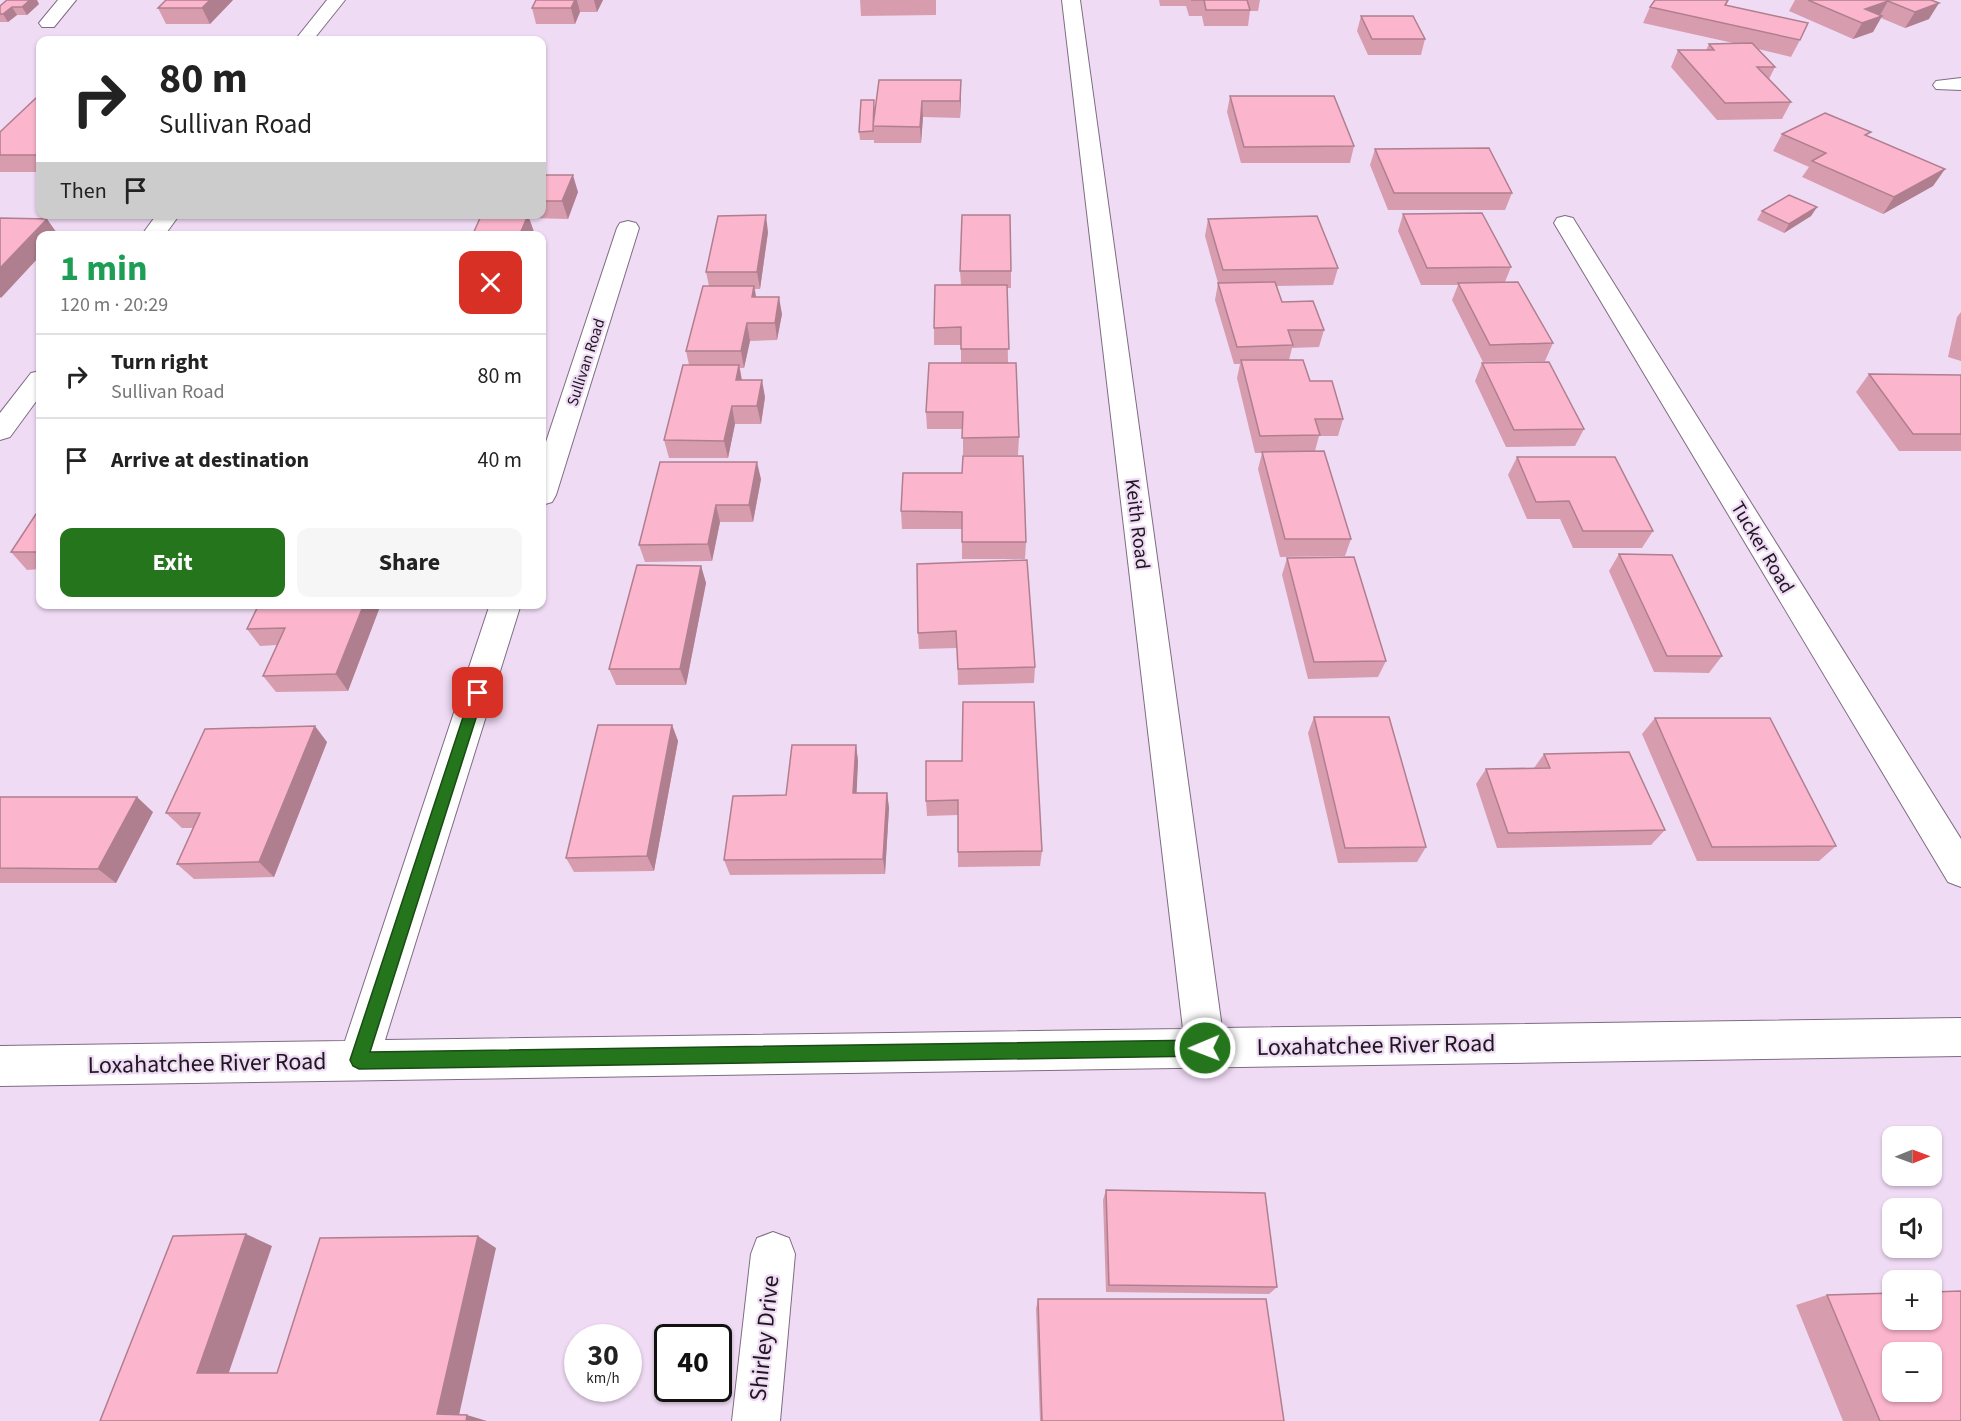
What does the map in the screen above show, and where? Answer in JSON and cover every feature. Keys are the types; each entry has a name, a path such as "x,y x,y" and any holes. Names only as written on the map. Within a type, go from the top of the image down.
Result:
{"street":[{"path":"48,23 67,0"},
{"path":"307,36 336,0"},
{"name":"Keith Road","path":"1071,0 1205,1048"},
{"path":"156,231 165,219"},
{"name":"Tucker Road","path":"1565,223 1961,872"},
{"name":"Sullivan Road","path":"546,483 628,228"},
{"path":"0,431 36,384"},
{"path":"359,1060 504,609"},
{"name":"Loxahatchee River Road","path":"0,1066 1961,1037"},
{"name":"Shirley Drive","path":"756,1421 773,1254"}],"building":[{"path":"7,0 30,0 22,7 12,7 0,14 0,6"},
{"path":"166,0 210,0 202,8 158,8"},
{"path":"536,0 575,0 571,8 532,8"},
{"path":"1204,0 1247,0 1250,10 1206,10"},
{"path":"1655,0 1728,0 1725,5 1808,23 1800,40 1650,7"},
{"path":"1808,0 1931,0 1939,3 1915,12 1888,1 1865,9 1882,16 1862,23"},
{"path":"1361,16 1413,16 1425,39 1372,39"},
{"path":"1752,43 1775,67 1757,67 1791,102 1725,103 1678,50 1714,50 1709,44"},
{"path":"879,80 961,80 960,101 922,101 920,127 873,126"},
{"path":"1230,96 1334,96 1354,146 1244,147"},
{"path":"36,98 36,155 0,155 0,132"},
{"path":"861,100 874,100 873,131 859,132"},
{"path":"1825,113 1871,132 1865,135 1945,169 1894,197 1812,161 1826,153 1782,134"},
{"path":"1489,148 1512,193 1394,193 1375,149"},
{"path":"546,175 573,175 562,201 546,201"},
{"path":"1789,195 1817,207 1789,224 1762,211"},
{"path":"1482,213 1511,267 1427,268 1403,214"},
{"path":"766,215 757,272 706,272 718,216"},
{"path":"962,215 1010,215 1011,271 960,271"},
{"path":"1317,216 1338,268 1223,270 1208,219"},
{"path":"0,218 47,219 0,268"},
{"path":"480,219 526,219 521,231 474,231"},
{"path":"1275,282 1282,302 1313,301 1324,330 1288,330 1293,345 1237,347 1218,283"},
{"path":"1518,282 1553,343 1490,345 1458,283"},
{"path":"935,285 1007,285 1009,349 961,349 961,327 934,328"},
{"path":"703,286 754,286 752,297 779,297 775,323 747,323 741,351 686,351"},
{"path":"1241,360 1303,360 1310,381 1332,381 1343,419 1315,419 1320,435 1260,436"},
{"path":"1549,362 1584,429 1514,430 1482,363"},
{"path":"929,363 1016,363 1019,437 962,438 963,412 926,412"},
{"path":"683,365 739,365 736,380 762,380 757,406 732,406 724,441 664,440"},
{"path":"1869,374 1961,375 1961,434 1913,434"},
{"path":"1324,451 1351,539 1285,539 1262,452"},
{"path":"963,456 1023,456 1026,542 962,542 962,512 901,511 903,473 962,473"},
{"path":"1517,457 1615,457 1653,531 1583,531 1569,501 1536,502"},
{"path":"660,462 757,462 749,505 716,505 708,544 639,545"},
{"path":"36,514 36,552 11,552"},
{"path":"1619,554 1672,555 1722,656 1667,656"},
{"path":"1354,557 1386,661 1314,662 1287,558"},
{"path":"1027,560 1035,667 958,669 956,631 918,633 917,564"},
{"path":"637,565 701,566 680,669 609,669"},
{"path":"257,609 362,609 336,674 263,676 285,628 247,629"},
{"path":"963,702 1034,702 1042,851 958,852 958,800 926,801 926,761 962,761"},
{"path":"1314,717 1389,717 1426,847 1345,848"},
{"path":"1655,718 1770,718 1836,846 1712,847"},
{"path":"598,725 672,725 647,856 566,858"},
{"path":"315,726 259,862 177,864 200,813 166,813 205,729"},
{"path":"792,745 856,745 853,793 887,793 883,859 724,860 733,796 786,795"},
{"path":"1629,752 1665,830 1508,833 1486,769 1550,768 1544,754"},
{"path":"0,797 137,797 98,869 0,868"},
{"path":"1106,1190 1265,1193 1277,1287 1109,1285"},
{"path":"246,1234 197,1373 277,1373 320,1238 478,1236 437,1414 467,1415 466,1421 100,1421 173,1236"},
{"path":"1961,1291 1961,1421 1880,1421 1827,1295 1882,1293 1882,1330 1942,1330 1942,1292"},
{"path":"1038,1299 1266,1299 1284,1421 1042,1421"}],"route":[{"path":"478,693 359,1060 1205,1048"}]}
